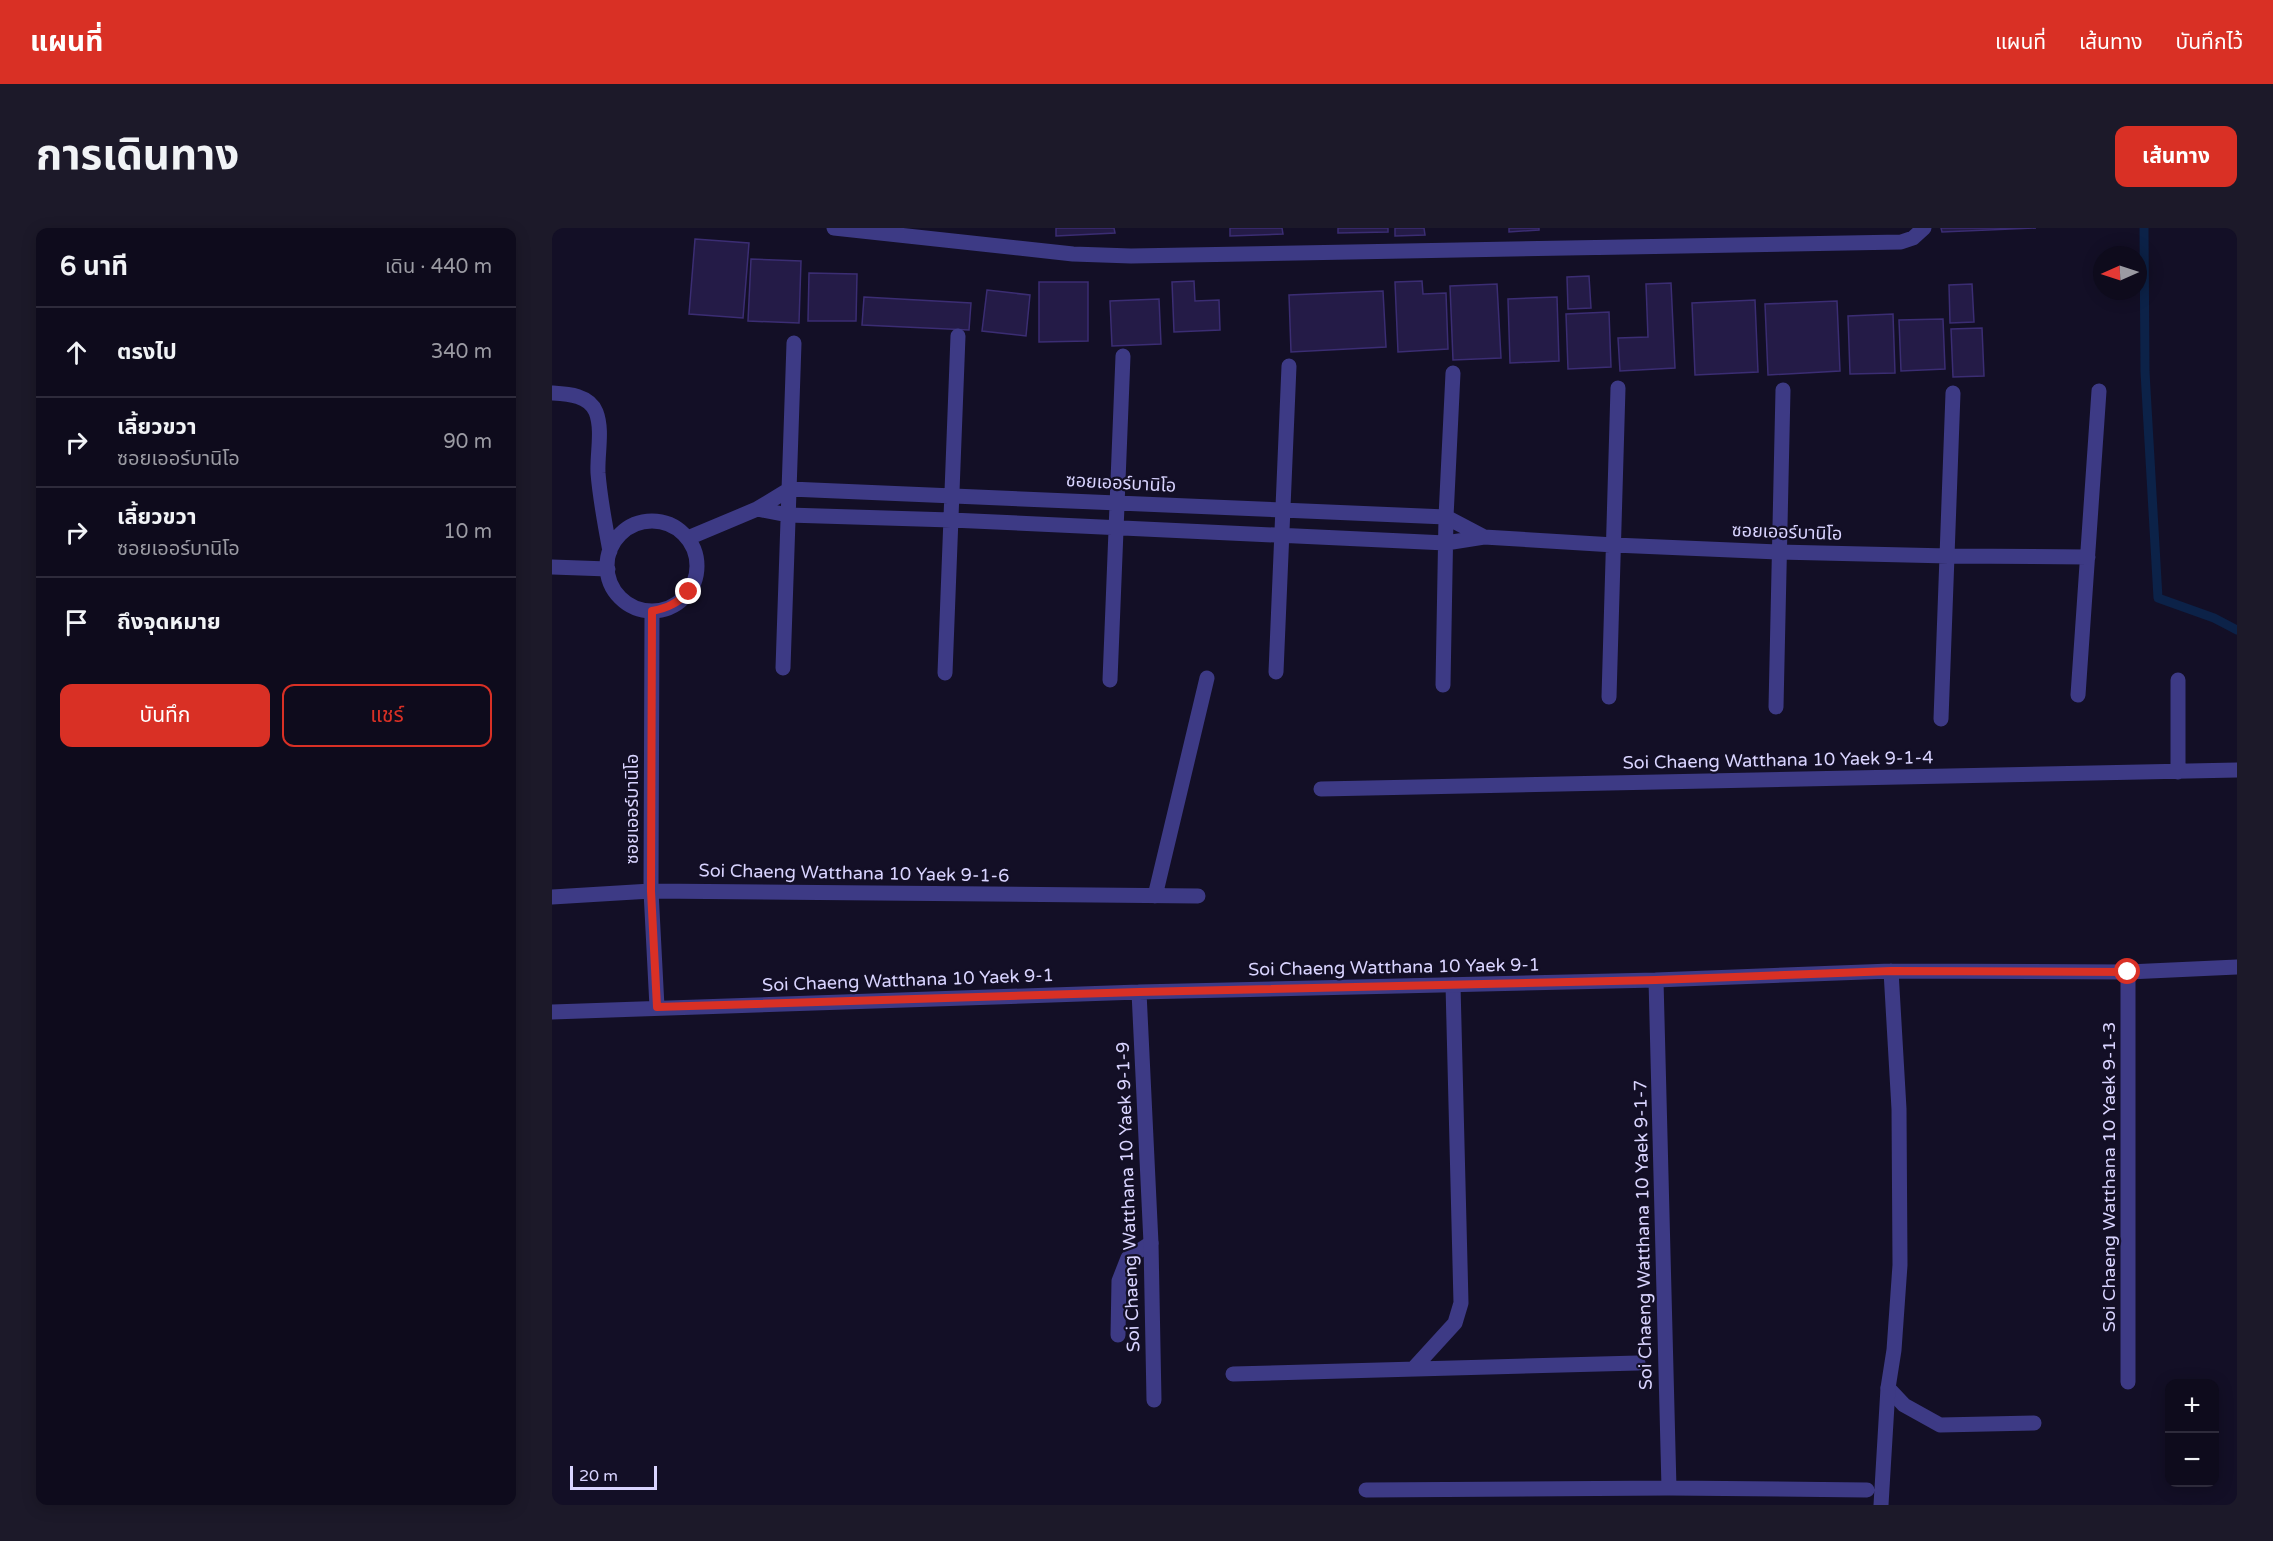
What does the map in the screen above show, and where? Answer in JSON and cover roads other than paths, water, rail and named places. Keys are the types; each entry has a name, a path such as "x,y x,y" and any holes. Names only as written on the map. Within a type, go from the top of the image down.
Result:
{"street":[{"path":"834,228 1073,254 1131,256 1901,242 1913,238 1924,228"},
{"path":"945,673 958,336"},
{"path":"783,668 794,343"},
{"path":"1110,680 1123,356"},
{"path":"1276,672 1285,510 1289,366"},
{"path":"1443,685 1446,517 1453,373"},
{"path":"1609,697 1618,388"},
{"path":"1776,707 1783,390"},
{"path":"2078,694 2099,391"},
{"path":"552,393 571,394 588,402 596,412 599,428 598,470 601,503 610,551 608,569 617,593 633,606 652,611 666,609 679,602 689,592 695,579 697,564 695,550 678,528 665,523 652,520 626,529 616,539 610,551"},
{"path":"1941,720 1953,393"},
{"path":"688,538 757,509 790,489"},
{"name":"ซอยเออร์บานิโอ","path":"790,489 1446,517 1484,537"},
{"name":"ซอยเออร์บานิโอ","path":"757,509 788,515 951,520 1446,543 1484,537 1778,552 1948,556 2088,556"},
{"path":"552,567 608,569"},
{"name":"ซอยเออร์บานิโอ","path":"652,611 651,891 657,1007"},
{"path":"1155,896 1207,678"},
{"path":"2178,680 2178,772"},
{"name":"Soi Chaeng Watthana 10 Yaek 9-1-4","path":"1321,789 2237,770"},
{"name":"Soi Chaeng Watthana 10 Yaek 9-1-6","path":"552,897 651,891 1198,896"},
{"name":"Soi Chaeng Watthana 10 Yaek 9-1","path":"552,1012 1139,992 1656,980 1891,971 2128,972 2237,967"},
{"path":"1881,1505 1888,1388 1894,1350 1900,1265 1899,1109 1891,971"},
{"name":"Soi Chaeng Watthana 10 Yaek 9-1-3","path":"2128,972 2128,1382"},
{"name":"Soi Chaeng Watthana 10 Yaek 9-1-7","path":"1656,980 1670,1488"},
{"path":"1413,1369 1455,1323 1461,1303 1453,985"},
{"name":"Soi Chaeng Watthana 10 Yaek 9-1-9","path":"1139,992 1151,1243 1154,1400"},
{"path":"1118,1335 1119,1281 1128,1258 1151,1243"},
{"path":"1233,1374 1638,1363"},
{"path":"1888,1388 1904,1405 1940,1425 2034,1424"},
{"path":"1366,1490 1670,1488 1867,1490"}],"waterway":[{"path":"2144,228 2145,372 2158,598 2214,618 2237,630"}]}
